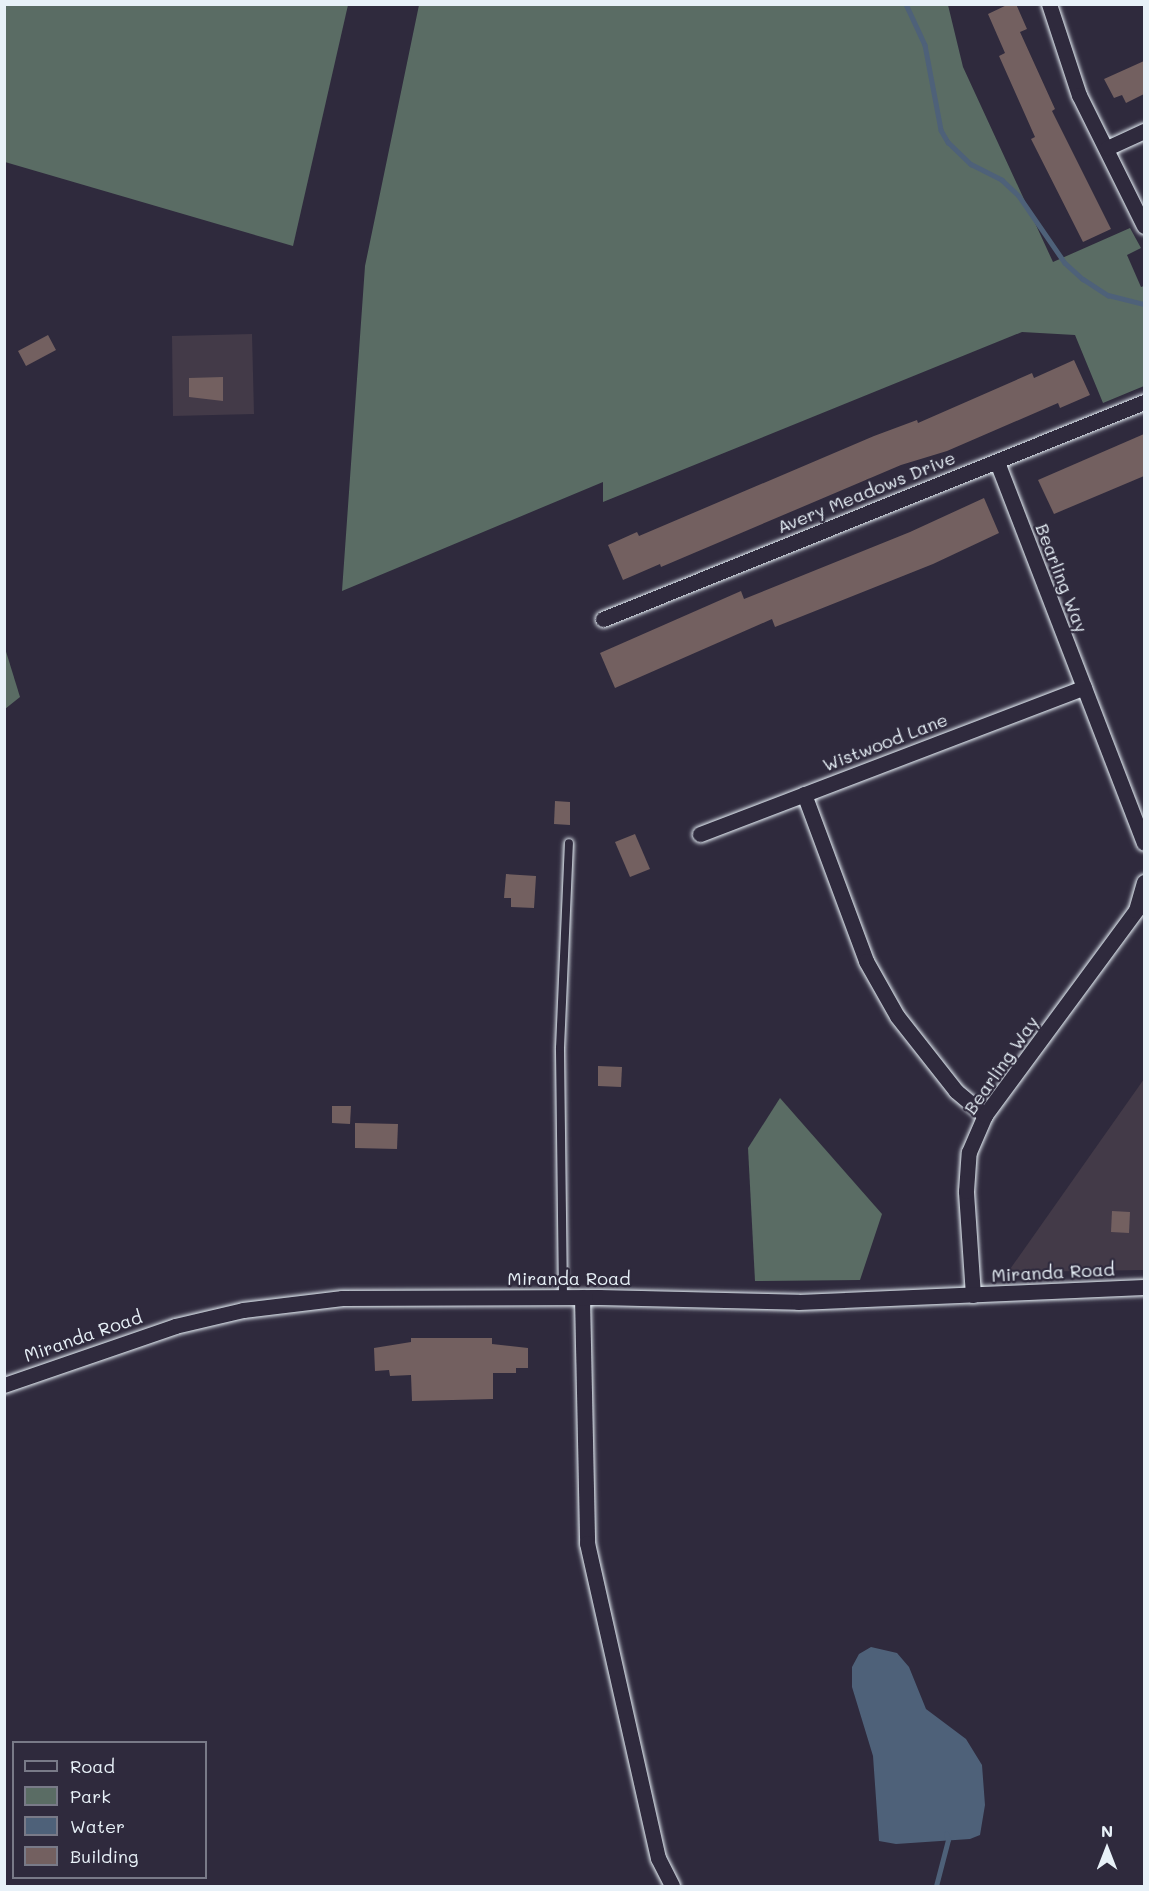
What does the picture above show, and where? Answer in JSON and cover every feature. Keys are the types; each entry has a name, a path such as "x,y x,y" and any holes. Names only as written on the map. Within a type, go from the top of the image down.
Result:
{"street":[{"path":"1049,4 1079,94 1144,226"},
{"path":"1107,148 1144,131"},
{"name":"Avery Meadows Drive","path":"603,619 1144,402"},
{"name":"Bearling Way","path":"997,462 1144,843"},
{"name":"Wistwood Lane","path":"700,834 1084,687"},
{"path":"804,794 866,961 881,989 897,1016 956,1091 985,1115"},
{"name":"Bearling Way","path":"973,1295 966,1191 969,1152 985,1115 1136,910 1144,882"},
{"name":"Miranda Road","path":"4,1385 123,1342 243,1310 370,1297 582,1297 798,1302 1144,1287"},
{"path":"582,1297 587,1543 658,1858 672,1887"}],"lane":[{"path":"562,1297 560,1048 569,843"}],"shaded area":[{"path":"252,334 254,414 173,416 172,336"},
{"path":"1144,1079 1144,1270 1008,1272"}],"green space":[{"path":"4,5 348,5 293,246 5,162"},
{"path":"419,5 948,5 963,67 1053,262 1130,228 1141,248 1127,255 1141,287 1144,286 1144,386 1103,403 1075,335 1022,332 603,502 603,482 342,591 365,266"},
{"path":"4,645 20,697 5,709 4,709"},
{"path":"780,1098 882,1214 860,1280 755,1281 748,1148"}],"water":[{"path":"871,1647 897,1653 909,1667 926,1709 966,1739 982,1765 985,1805 980,1835 970,1839 896,1844 879,1841 873,1756 852,1687 852,1667 859,1654"}],"building":[{"path":"1009,4 1016,4 1027,29 1020,32 1055,109 1052,111 1111,229 1083,242 1031,139 1035,137 999,56 1005,53 988,14"},
{"path":"1144,61 1144,94 1126,103 1122,95 1114,98 1104,79"},
{"path":"48,335 56,350 26,366 18,351"},
{"path":"1074,360 1090,395 1060,408 1058,403 947,451 901,465 661,567 660,564 623,580 608,545 637,532 639,536 874,436 917,420 918,423 1032,373 1034,378"},
{"path":"223,377 223,401 189,397 189,378"},
{"path":"1144,434 1144,476 1054,514 1038,480"},
{"path":"984,498 999,533 933,564 775,627 772,619 615,688 600,653 741,591 744,599 910,532"},
{"path":"555,801 570,802 570,825 554,824"},
{"path":"635,834 650,869 630,877 615,842"},
{"path":"506,874 536,876 534,908 511,907 511,898 504,898"},
{"path":"598,1066 622,1067 621,1087 598,1086"},
{"path":"332,1106 351,1106 350,1124 332,1123"},
{"path":"355,1123 398,1124 397,1149 355,1148"},
{"path":"1112,1211 1130,1212 1129,1233 1111,1232"},
{"path":"411,1338 492,1338 492,1344 528,1348 528,1368 516,1368 516,1373 493,1373 493,1399 412,1401 411,1375 390,1376 389,1370 375,1371 374,1348 411,1342"}],"waterway":[{"path":"906,4 925,45 941,130 948,142 971,164 1002,180 1019,196 1065,263 1083,279 1108,295 1144,304"},
{"path":"936,1886 948,1840 946,1834"}]}
